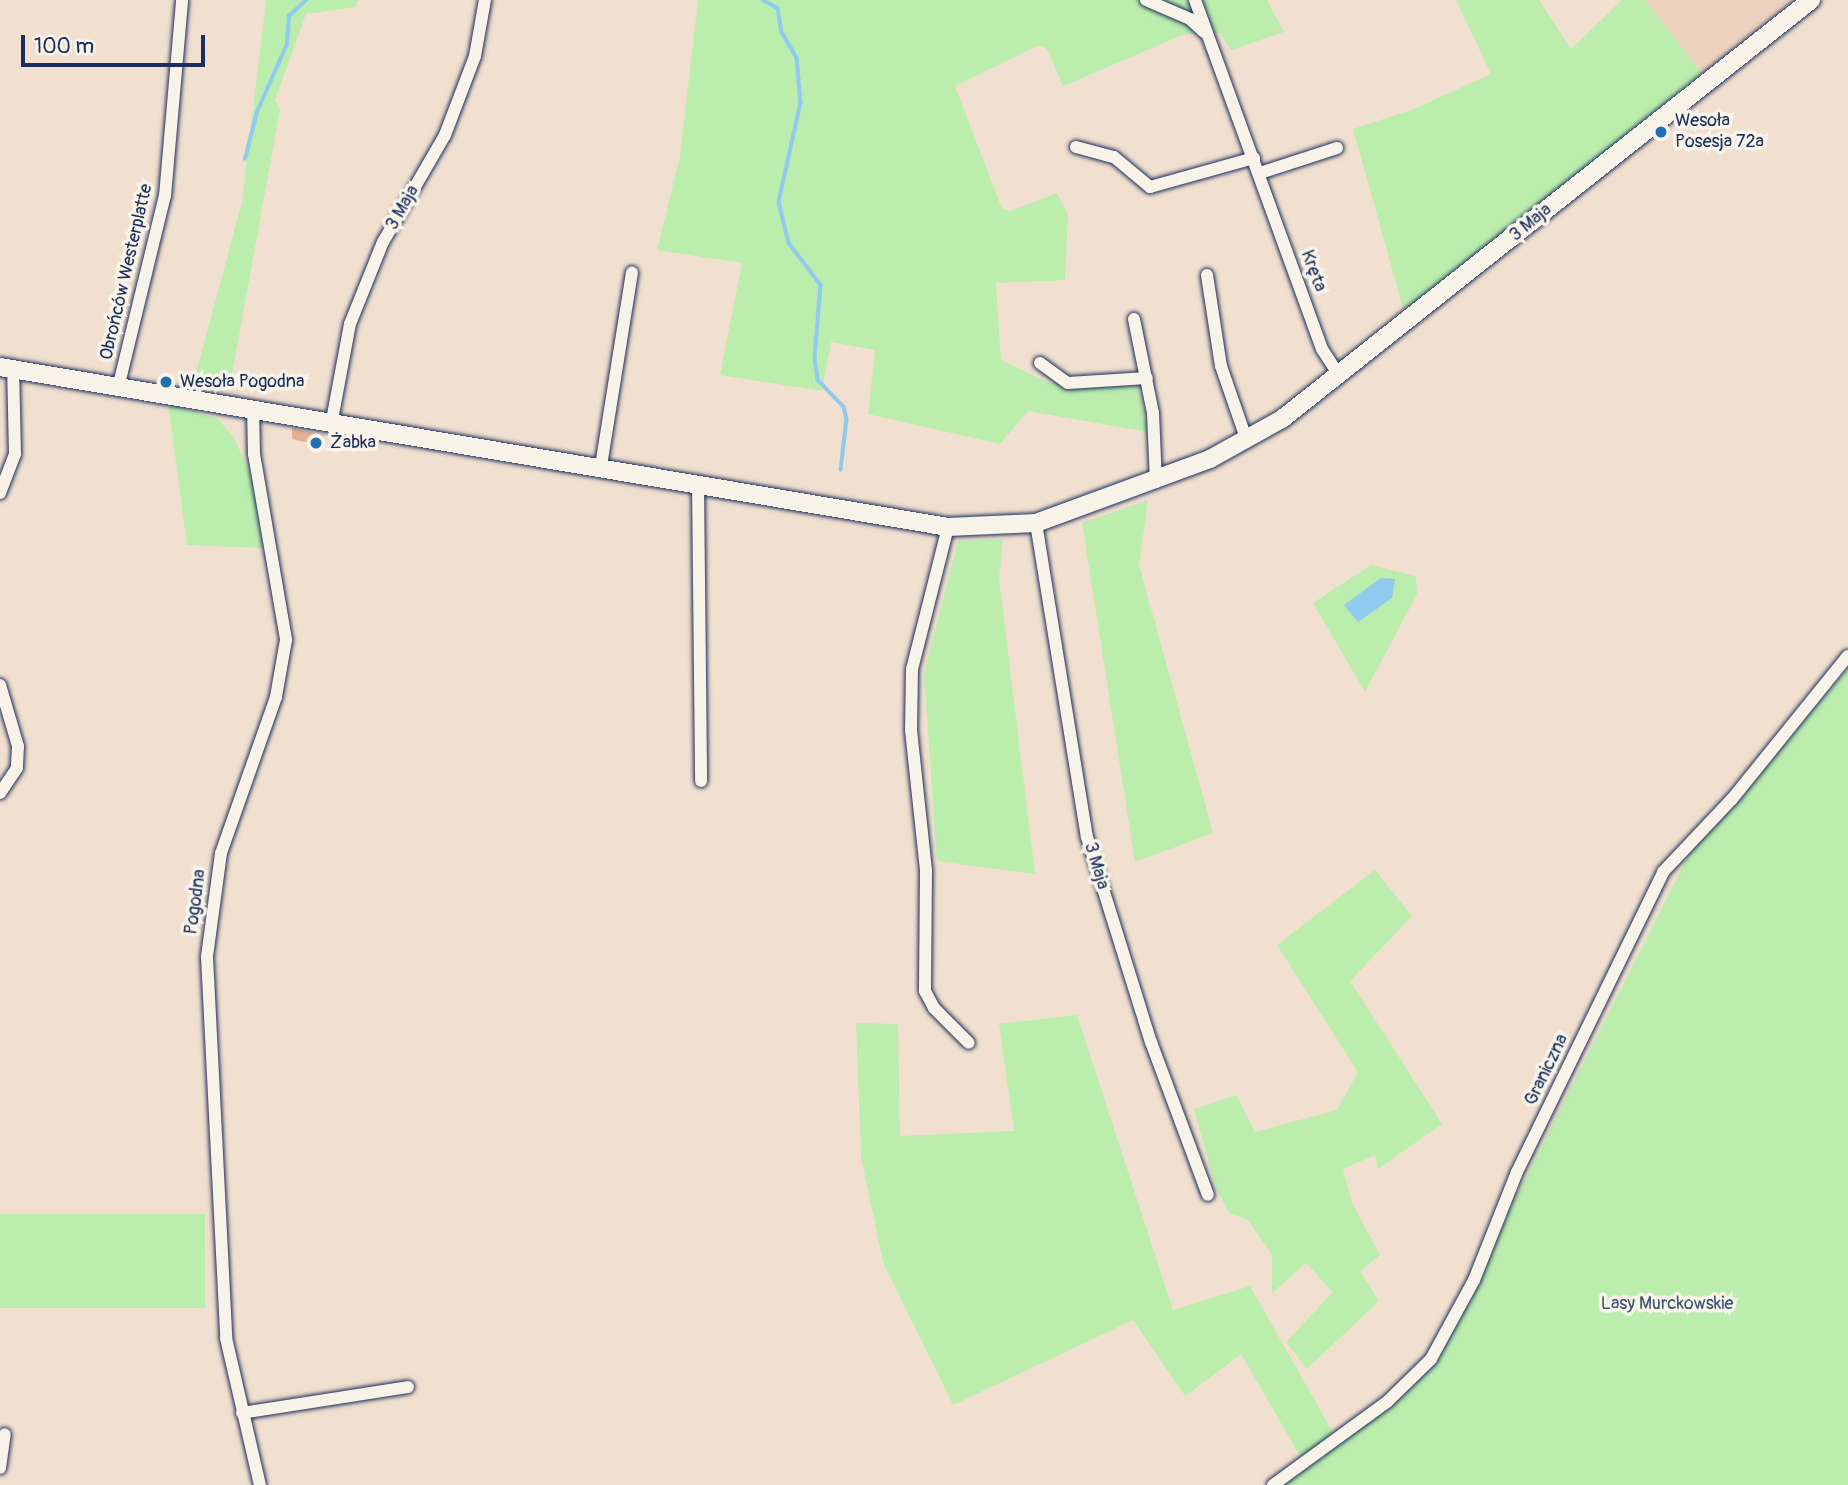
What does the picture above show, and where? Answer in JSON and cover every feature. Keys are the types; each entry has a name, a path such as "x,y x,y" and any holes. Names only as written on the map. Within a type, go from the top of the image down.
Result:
{"street":[{"name":"Obrońców Westerplatte","path":"119,384 165,196 182,0"},
{"name":"3 Maja","path":"332,420 349,324 383,242 445,135 475,55 485,0"},
{"path":"1146,0 1190,19 1204,32"},
{"name":"Kręta","path":"1195,0 1204,32 1260,173 1322,349 1340,377"},
{"name":"3 Maja","path":"0,493 16,454 7,368 119,384 948,527 1036,523 1156,482 1247,441 1340,377 1811,0"},
{"path":"1076,147 1114,157 1150,187 1254,158"},
{"path":"1260,173 1337,148"},
{"path":"601,466 632,272"},
{"path":"1207,275 1221,366 1247,441"},
{"path":"1134,319 1147,378 1156,482"},
{"path":"1040,363 1068,383 1147,378"},
{"name":"Pogodna","path":"253,407 254,454 286,640 276,697 222,853 207,957 225,1327 260,1485"},
{"path":"698,484 701,781"},
{"name":"3 Maja","path":"1036,523 1087,837 1151,1042 1208,1195"},
{"path":"948,527 912,669 911,730 926,871 925,991 934,1008 969,1043"},
{"name":"Graniczna","path":"1273,1485 1388,1401 1431,1359 1474,1280 1517,1172 1663,872 1732,799 1848,656"},
{"path":"0,685 18,746 17,768 0,793"},
{"path":"242,1413 408,1387"},
{"path":"0,1468 5,1434"}],"shaded area":[{"path":"1645,0 1795,0 1702,73"}],"green space":[{"path":"266,0 358,0 356,7 306,14 275,100 280,110 229,391 193,384 242,202"},
{"path":"698,0 1267,0 1284,32 1231,50 1220,33 1185,34 1063,86 1047,49 1039,45 955,86 1002,209 1011,211 1057,193 1068,215 1065,280 996,283 1001,360 1049,383 1138,387 1148,432 1028,411 1000,444 868,414 875,350 831,342 822,391 720,375 742,263 657,250 680,156"},
{"path":"1456,0 1539,0 1571,49 1622,0 1645,0 1702,73 1405,315 1353,129 1414,109 1491,74"},
{"path":"168,403 218,419 234,438 254,481 263,548 187,545"},
{"path":"1148,500 1139,565 1213,833 1135,862 1082,523"},
{"path":"1003,539 999,578 1035,874 937,861 924,675 958,541"},
{"path":"1371,565 1416,576 1417,594 1365,692 1313,603"},
{"name":"Lasy Murckowskie","path":"1848,669 1848,1485 1284,1485 1307,1468 1241,1354 1185,1396 1133,1320 953,1405 883,1262 861,1157 856,1023 898,1024 900,1136 1014,1131 999,1024 1077,1015 1173,1310 1250,1286 1340,1445 1438,1357 1476,1292 1511,1207 1689,854"},
{"path":"1375,870 1412,916 1350,981 1442,1124 1378,1169 1375,1155 1343,1169 1352,1203 1380,1255 1360,1271 1379,1301 1307,1369 1286,1342 1333,1292 1306,1263 1272,1293 1272,1255 1248,1220 1229,1213 1216,1188 1194,1109 1236,1095 1255,1132 1337,1110 1358,1072 1277,945"},
{"path":"0,1214 205,1214 205,1308 0,1308"}],"water":[{"path":"1381,578 1395,579 1392,598 1358,622 1344,605"}],"building":[{"name":"Żabka","path":"292,428 324,435 321,446 292,439"}],"waterway":[{"path":"245,159 257,112 287,44 289,16 306,0"},
{"path":"763,0 778,8 782,32 797,58 801,103 779,202 789,243 821,285 815,358 818,380 844,407 847,419 841,470"}],"place":[{"name":"Wesoła Posesja 72a","path":"1661,132"},
{"name":"Wesoła Pogodna","path":"166,382"},
{"name":"Żabka","path":"316,443"}]}
